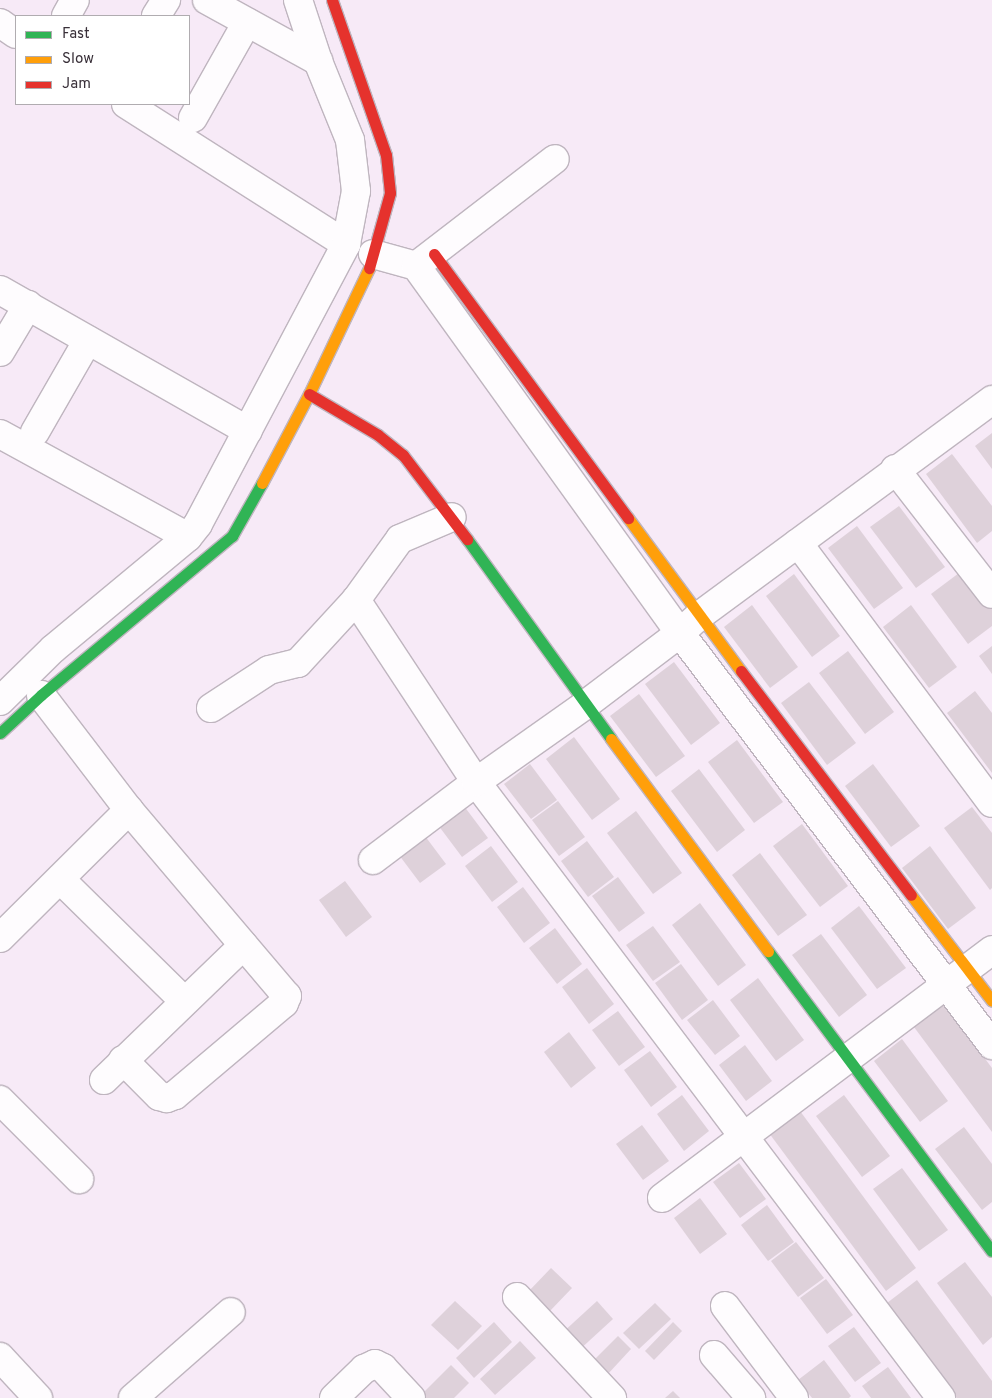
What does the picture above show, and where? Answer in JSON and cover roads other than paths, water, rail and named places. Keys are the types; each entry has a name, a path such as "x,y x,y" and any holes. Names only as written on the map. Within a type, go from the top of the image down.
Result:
{"street":[{"path":"66,15 74,0"},
{"path":"157,15 166,0"},
{"path":"207,0 318,61"},
{"path":"0,701 74,631 188,536 198,524 346,244 356,191 350,140 318,61 298,0"},
{"path":"0,733 41,695 232,536 309,394 369,267 388,203 386,155 332,0"},
{"path":"193,118 247,22"},
{"path":"0,23 15,33"},
{"path":"128,105 346,244"},
{"path":"373,254 425,260 555,159"},
{"path":"425,260 690,624 956,977 992,1045"},
{"path":"0,290 248,431"},
{"path":"0,352 28,305"},
{"path":"36,432 88,340"},
{"path":"309,394 392,444 452,517 585,705 992,1251"},
{"path":"373,860 476,782 585,705 896,469 992,400"},
{"path":"0,434 188,536"},
{"path":"896,469 992,594"},
{"path":"211,708 269,670 298,663 356,600 400,538 452,517"},
{"path":"798,543 992,803"},
{"path":"356,600 476,782 941,1398"},
{"path":"74,631 94,652"},
{"path":"41,695 129,810 282,987 287,996 284,1003 175,1095 167,1098 159,1096 123,1060"},
{"path":"0,938 129,810"},
{"path":"60,879 184,1001"},
{"path":"104,1080 244,945"},
{"path":"662,1198 992,950"},
{"path":"956,977 992,1001"},
{"path":"0,1100 79,1179"},
{"path":"517,1297 612,1398"},
{"path":"725,1306 794,1398"},
{"path":"133,1398 231,1312"},
{"path":"714,1355 751,1398"},
{"path":"0,1357 38,1398"},
{"path":"334,1398 364,1369 375,1364 383,1368 411,1398"}]}
